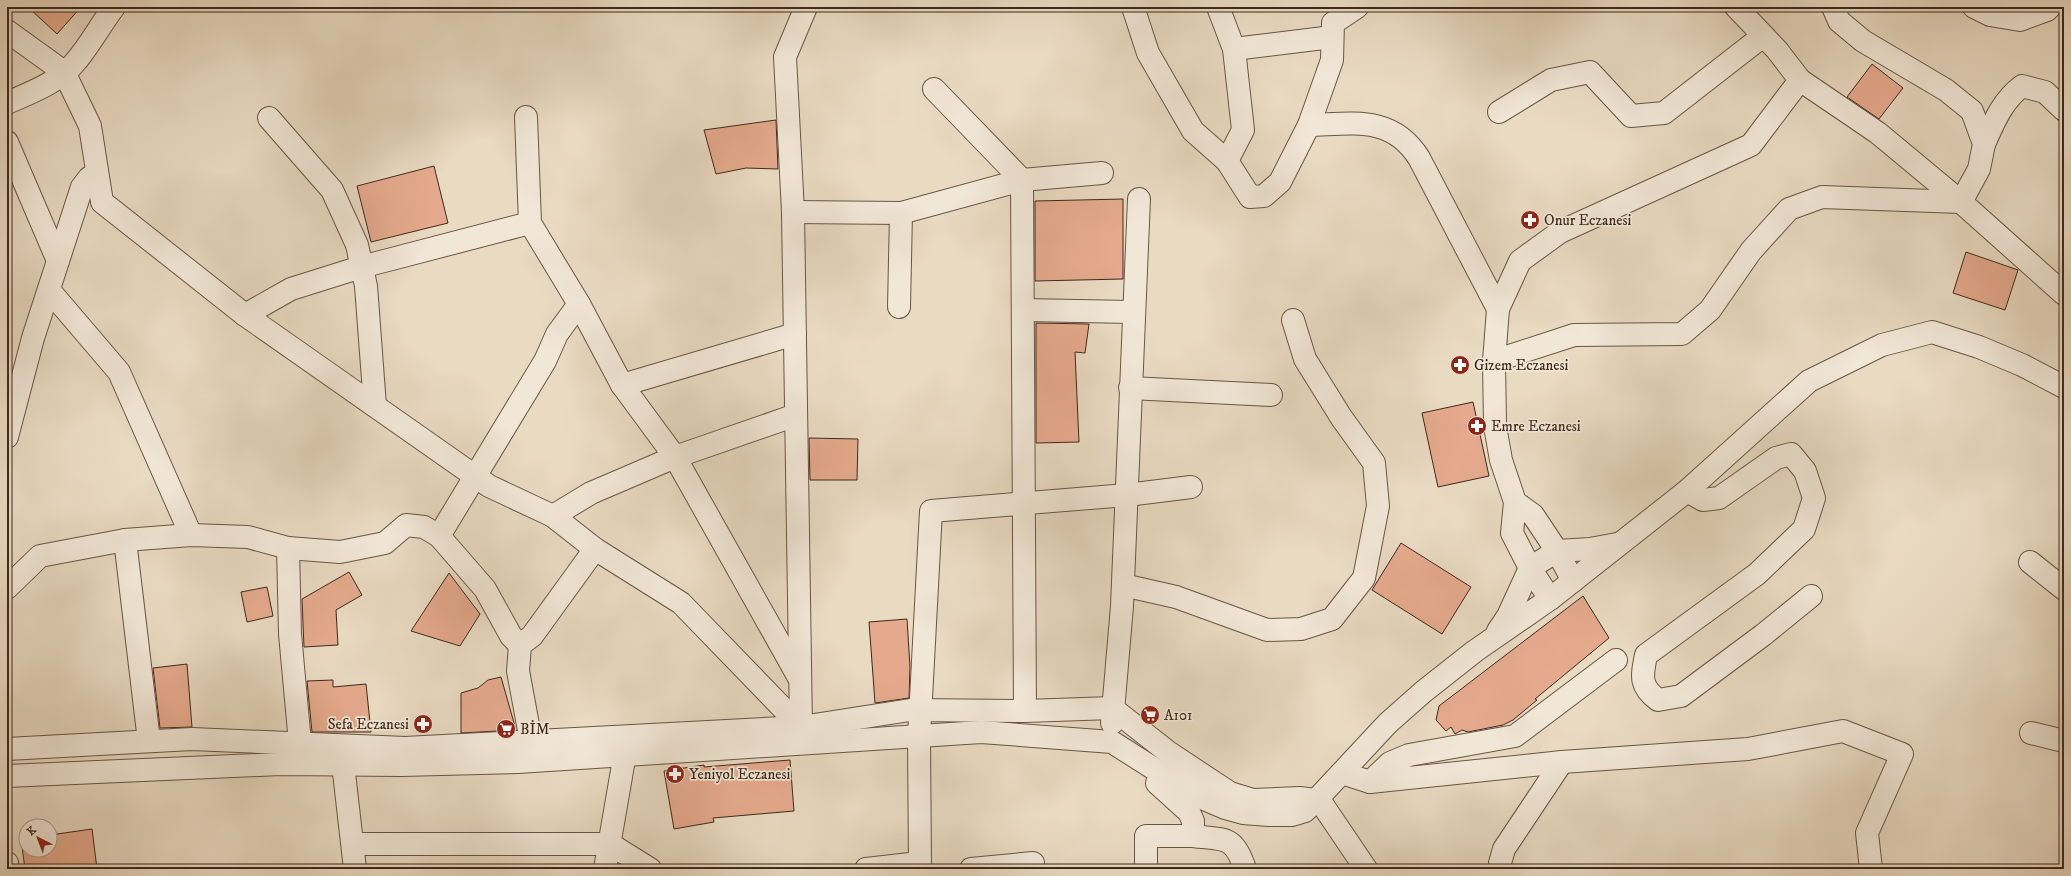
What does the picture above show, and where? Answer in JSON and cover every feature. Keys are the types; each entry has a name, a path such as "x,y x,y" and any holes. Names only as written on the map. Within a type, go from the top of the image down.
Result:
{"street":[{"path":"7,103 46,85 64,72 77,60 99,26 114,7"},
{"path":"801,727 793,212 785,57 806,7"},
{"path":"1133,7 1148,53 1193,131 1227,161 1250,198 1264,196 1280,182 1309,125 1332,60 1333,23 1357,7"},
{"path":"1218,7 1234,49 1243,130 1227,161"},
{"path":"1736,7 1800,80 1878,133 1961,202 2064,294"},
{"path":"1832,7 1839,21 1863,41 1946,90 1972,111 1984,144"},
{"path":"1974,7 1990,15 2020,20 2047,10 2050,7"},
{"path":"7,31 64,72 90,126 102,202 245,315 489,486 553,516 595,549 681,604 801,727"},
{"path":"1499,112 1552,80 1590,72 1631,116 1664,113 1763,36"},
{"path":"1234,49 1332,37"},
{"path":"1550,599 1530,568 1512,533 1515,502 1501,460 1495,426 1494,361 1498,309 1520,262 1560,232 1750,145 1800,80"},
{"path":"1961,202 1979,169 1984,144 2010,95 2022,86 2046,92 2064,110"},
{"path":"934,89 1022,180 1025,711"},
{"path":"526,117 530,223 579,304 622,385 675,457 800,679"},
{"path":"269,118 332,190 357,245 366,286 375,406"},
{"path":"1309,125 1374,125 1385,128 1405,140 1419,158 1498,309"},
{"path":"7,142 58,260"},
{"path":"7,437 33,338 82,187 97,172"},
{"path":"793,212 901,213 1022,180 1102,173"},
{"path":"1494,361 1574,335 1682,334 1710,310 1751,251 1790,210 1822,197 1961,202"},
{"path":"1139,199 1133,312 1123,585 1112,708 1112,742 1116,750 1146,773 1189,812 1193,821 1193,836"},
{"path":"899,307 901,213"},
{"path":"245,315 291,289 361,267 530,223"},
{"path":"49,290 119,372 191,534"},
{"path":"439,536 474,475 545,361 557,334 579,304"},
{"path":"1023,310 1133,312"},
{"path":"1123,585 1176,597 1267,630 1301,629 1332,619 1364,578 1378,506 1374,463 1341,417 1305,359 1293,320"},
{"path":"7,749 192,739 405,748 531,741 627,746 919,736 981,732 1112,742 1197,796 1225,808 1244,813 1269,815 1292,814 1304,811 1317,799 1388,723 1423,692 1495,637 1550,599 1619,543 1687,492 1809,381 1882,345 1932,332 1979,347 2022,365 2064,386"},
{"path":"622,385 795,334"},
{"path":"1130,388 1271,395"},
{"path":"553,516 591,493 675,457 796,415"},
{"path":"1687,492 1703,500 1719,498 1776,458 1791,454 1804,471 1814,498 1804,529 1757,574 1646,655 1642,675 1647,692 1658,700 1681,696 1763,635 1811,596"},
{"path":"866,869 919,866 919,736 930,511 1127,495 1191,487"},
{"path":"1515,502 1533,515 1557,550 1573,581"},
{"path":"7,588 40,556 125,540 191,534 248,536 288,548 340,552 386,544 406,525 424,527 439,536 485,589 511,636 520,644"},
{"path":"125,540 149,741"},
{"path":"1495,637 1508,616 1530,568 1557,550 1590,549 1619,543"},
{"path":"288,548 290,634 300,744"},
{"path":"520,644 532,636 595,549"},
{"path":"2030,562 2064,589"},
{"path":"520,644 518,671 531,741"},
{"path":"1370,782 1390,763 1409,755 1515,736 1529,727 1616,660"},
{"path":"7,776 280,764 518,762 627,746 801,727 910,710 1025,711 1112,708 1168,752 1230,792 1253,800 1300,798 1317,799"},
{"path":"1342,773 1370,782 1562,762 1748,749 1843,731 1902,754 1868,833 1871,869"},
{"path":"2031,733 2064,741"},
{"path":"605,869 627,746"},
{"path":"1500,869 1504,849 1562,762"},
{"path":"343,764 355,869"},
{"path":"1317,799 1366,869"},
{"path":"1146,869 1146,836 1193,836 1227,840 1235,845 1245,869"},
{"path":"353,844 610,844 650,869"},
{"path":"7,863 8,869"},
{"path":"971,869 1032,863 1033,869"}],"building":[{"path":"28,7 81,7 57,34"},
{"path":"1872,64 1903,88 1879,119 1847,97"},
{"path":"776,120 778,169 746,168 716,174 704,130"},
{"path":"434,166 448,223 371,242 357,186"},
{"path":"1123,199 1123,279 1035,281 1035,201"},
{"path":"1966,252 2018,270 2005,310 1953,293"},
{"path":"1036,323 1089,324 1085,353 1075,352 1079,442 1036,443"},
{"path":"1473,402 1489,476 1438,487 1422,413"},
{"path":"809,438 858,439 857,480 810,480"},
{"path":"1401,543 1471,587 1442,634 1372,590"},
{"path":"349,572 362,595 336,610 338,645 304,647 302,599"},
{"path":"449,573 480,614 460,646 411,631"},
{"path":"267,587 273,616 247,622 241,592"},
{"path":"1583,596 1609,638 1535,699 1537,700 1513,720 1503,725 1468,732 1462,730 1455,734 1451,727 1446,731 1436,720 1439,706"},
{"path":"907,619 910,667 909,698 875,703 869,622"},
{"path":"187,664 192,727 160,728 153,668"},
{"path":"501,677 516,730 461,733 461,693 478,688 488,680"},
{"path":"333,680 333,687 366,684 371,732 312,732 307,681"},
{"path":"790,760 794,811 713,818 714,822 674,829 664,771 704,765 704,767"},
{"path":"92,829 97,869 25,869 24,858 58,858 58,834"}],"place":[{"name":"Onur Eczanesi","path":"1530,220"},
{"name":"Gizem Eczanesi","path":"1460,365"},
{"name":"Emre Eczanesi","path":"1477,426"},
{"name":"A101","path":"1150,715"},
{"name":"Sefa Eczanesi","path":"423,724"},
{"name":"BİM","path":"506,729"},
{"name":"Yeniyol Eczanesi","path":"675,774"}]}
